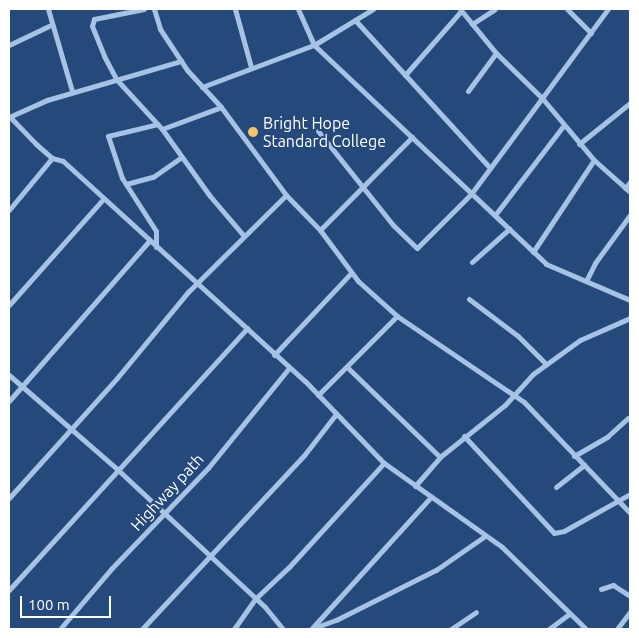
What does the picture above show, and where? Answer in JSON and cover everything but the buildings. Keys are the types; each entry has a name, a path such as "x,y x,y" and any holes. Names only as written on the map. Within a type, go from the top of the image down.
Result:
{"street":[{"path":"48,9 51,25 72,91"},
{"path":"144,9 94,19 92,26 118,80 158,124 244,236"},
{"path":"154,9 160,29 181,61 202,88 221,107 286,195 320,230 350,273 397,316 524,402 630,513"},
{"path":"235,9 251,67"},
{"path":"298,9 314,45 533,252 554,270 586,281 630,300"},
{"path":"202,88 251,67 314,45 373,9"},
{"path":"472,24 495,9"},
{"path":"568,9 591,33"},
{"path":"318,131 393,225 417,248 471,194 608,9"},
{"path":"405,75 460,10 496,53 542,98 579,144 630,192"},
{"path":"355,20 490,168"},
{"path":"9,45 51,25"},
{"path":"468,91 496,53"},
{"path":"181,61 118,80 72,91 9,117 52,158 63,161 103,200 247,328 318,395 384,463 519,561 586,629"},
{"path":"579,144 630,103"},
{"path":"162,129 221,107"},
{"path":"156,247 157,236 154,226 126,184 108,136 158,124"},
{"path":"495,215 564,125"},
{"path":"320,230 362,185 412,137"},
{"path":"174,147 174,160"},
{"path":"126,184 153,177 174,160 182,157"},
{"path":"9,210 52,158"},
{"path":"533,252 594,160"},
{"path":"625,188 630,182"},
{"path":"9,498 188,292 198,285 286,195"},
{"path":"9,305 103,200"},
{"path":"586,281 595,263 630,215"},
{"path":"472,262 509,229"},
{"path":"9,401 149,241"},
{"path":"274,354 350,273"},
{"path":"469,299 518,336 546,364"},
{"path":"318,395 348,368 397,316"},
{"path":"415,486 440,457 464,436 492,416 546,364 580,340 630,318"},
{"path":"9,590 50,548 117,469 247,328"},
{"name":"Highway path","path":"60,629 163,513 253,416 289,368"},
{"path":"348,368 440,457"},
{"path":"9,375 117,469 256,598 283,629"},
{"path":"142,629 305,454 336,414"},
{"path":"574,456 608,436 628,418"},
{"path":"464,436 554,533 564,532 630,494"},
{"path":"234,629 256,598 289,567 342,506 384,463"},
{"path":"556,487 584,465"},
{"path":"311,629 430,498"},
{"path":"311,629 336,620 436,570 484,536"},
{"path":"601,590 613,585 630,596"},
{"path":"451,629 476,612"},
{"path":"617,629 630,612"},
{"path":"549,629 570,614"}],"place":[{"name":"Bright Hope Standard College","path":"253,132"}]}
